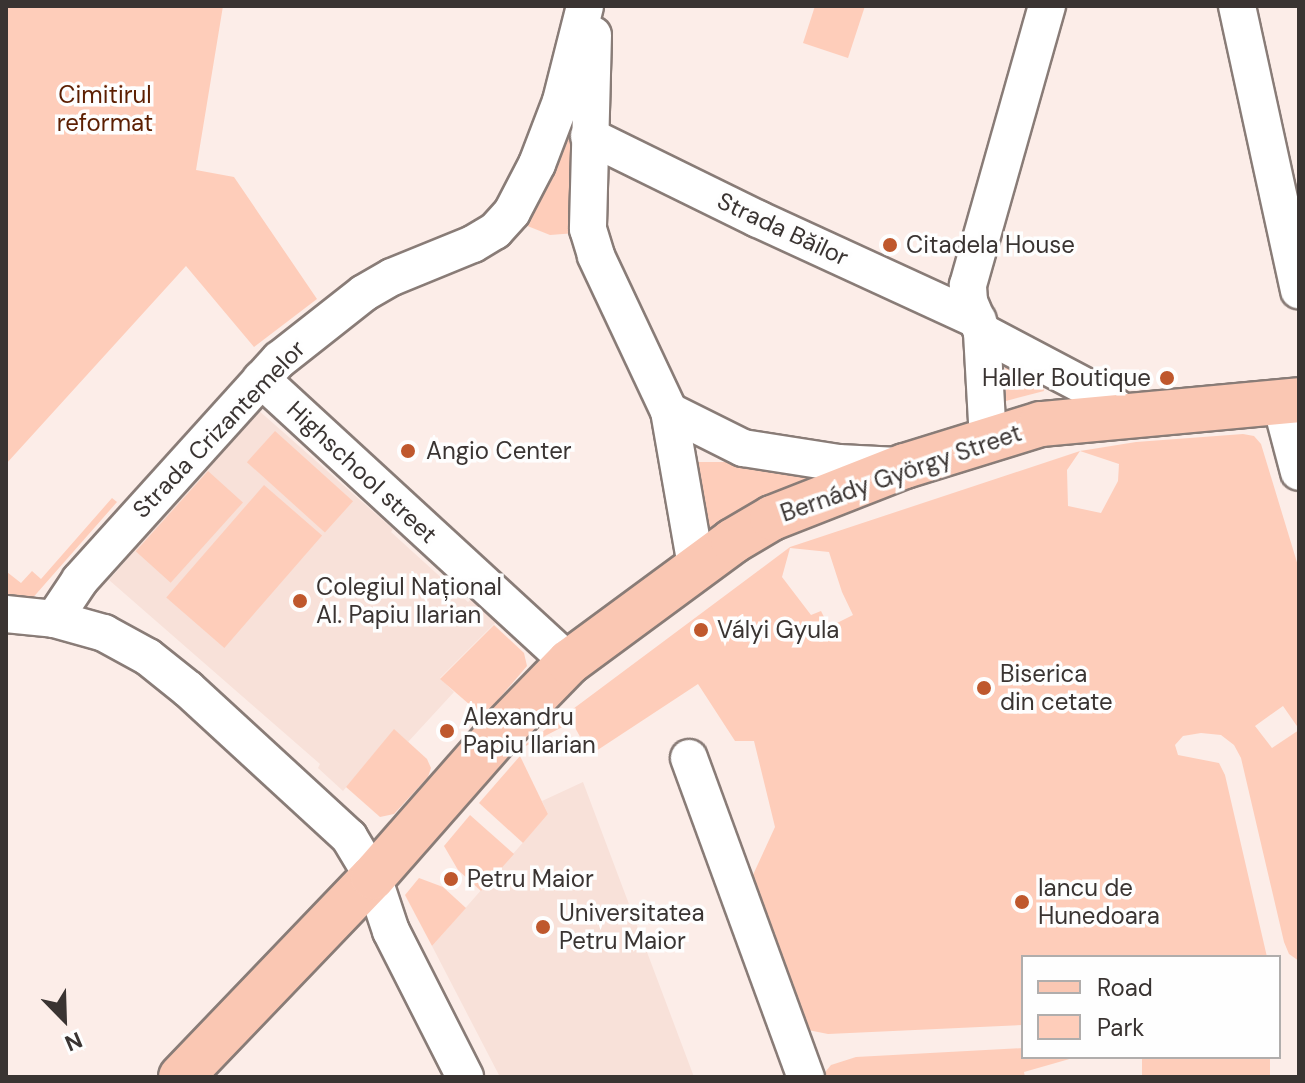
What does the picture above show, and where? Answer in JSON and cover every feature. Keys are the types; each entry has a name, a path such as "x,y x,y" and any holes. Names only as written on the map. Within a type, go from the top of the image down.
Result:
{"main road":[{"name":"Bernády György Street","path":"181,1077 373,877 497,736 569,662 696,566 772,518 905,466 1061,420 1290,402"}],"street":[{"name":"Strada Crizantemelor","path":"54,619 80,580 261,379 304,339 364,293 392,277 473,244 495,231 512,212 537,164 561,101 585,6"},
{"path":"593,6 588,229 596,256 669,411 696,566"},
{"path":"988,440 980,326 969,301 968,285 1047,6"},
{"path":"1237,6 1299,290"},
{"name":"Strada Băilor","path":"589,136 980,326 1090,389 1125,414"},
{"name":"Highschool street","path":"261,379 569,662"},
{"path":"1290,402 1299,472"},
{"path":"669,411 743,448 839,463 905,466"},
{"path":"6,614 54,619 104,633 148,657 188,689 349,837 373,877 391,931 465,1077"},
{"path":"689,758 806,1077"}],"shaded area":[{"name":"Colegiul Național Al. Papiu Ilarian","path":"257,409 393,529 391,532 468,602 471,599 496,622 440,678 454,692 408,742 394,730 343,791 318,768 320,764 109,580"},
{"name":"Universitatea Petru Maior","path":"583,782 694,1077 500,1077 432,946 548,814 542,801"}],"green space":[{"name":"Cimitirul reformat","path":"6,6 223,6 196,170 234,177 317,299 254,347 186,266 6,464"},
{"path":"815,6 865,6 848,58 803,43"},
{"path":"579,97 576,233 550,235 525,225 559,159"},
{"path":"1005,365 1041,381 1044,391 1006,401"},
{"path":"275,431 353,501 325,532 247,462"},
{"path":"1243,434 1254,436 1261,444 1299,569 1299,729 1283,706 1255,726 1272,748 1299,730 1299,961 1289,954 1284,942 1241,758 1234,745 1221,735 1201,733 1183,736 1175,745 1178,755 1219,763 1225,775 1267,955 1021,955 1021,1025 828,1034 803,1029 746,890 775,827 754,741 735,741 698,684 590,755 572,722 518,750 790,547 1080,451 1136,442","holes":["1080,451 1119,464 1118,481 1101,513 1068,506 1067,470","790,548 829,552 853,615 829,627 821,611 811,615 782,577"]},
{"path":"690,462 750,462 834,473 770,496 702,534"},
{"path":"208,471 243,502 171,583 136,551"},
{"path":"264,485 322,536 224,648 166,597"},
{"path":"112,498 117,502 30,601 6,599 7,572 21,583 32,571 41,579"},
{"path":"494,625 524,653 527,666 491,708 477,711 440,679"},
{"path":"394,729 427,759 431,768 428,777 394,814 380,817 346,787"},
{"path":"520,756 548,814 523,843 479,803"},
{"path":"470,815 514,854 481,891 458,870 444,846"},
{"path":"419,878 443,887 466,908 432,946 405,895"},
{"path":"1021,1048 1021,1059 1070,1059 1024,1072 1025,1077 821,1077 831,1065 856,1057"},
{"path":"1142,1059 1270,1059 1270,1077 1142,1077"}],"place":[{"name":"Citadela House","path":"890,245"},
{"name":"Haller Boutique","path":"1167,378"},
{"name":"Angio Center","path":"408,451"},
{"name":"Colegiul Național Al. Papiu Ilarian","path":"300,601"},
{"name":"Vályi Gyula","path":"701,630"},
{"name":"Biserica din cetate","path":"984,688"},
{"name":"Alexandru Papiu Ilarian","path":"447,731"},
{"name":"Petru Maior","path":"451,879"},
{"name":"Iancu de Hunedoara","path":"1022,902"},
{"name":"Universitatea Petru Maior","path":"543,927"}]}
